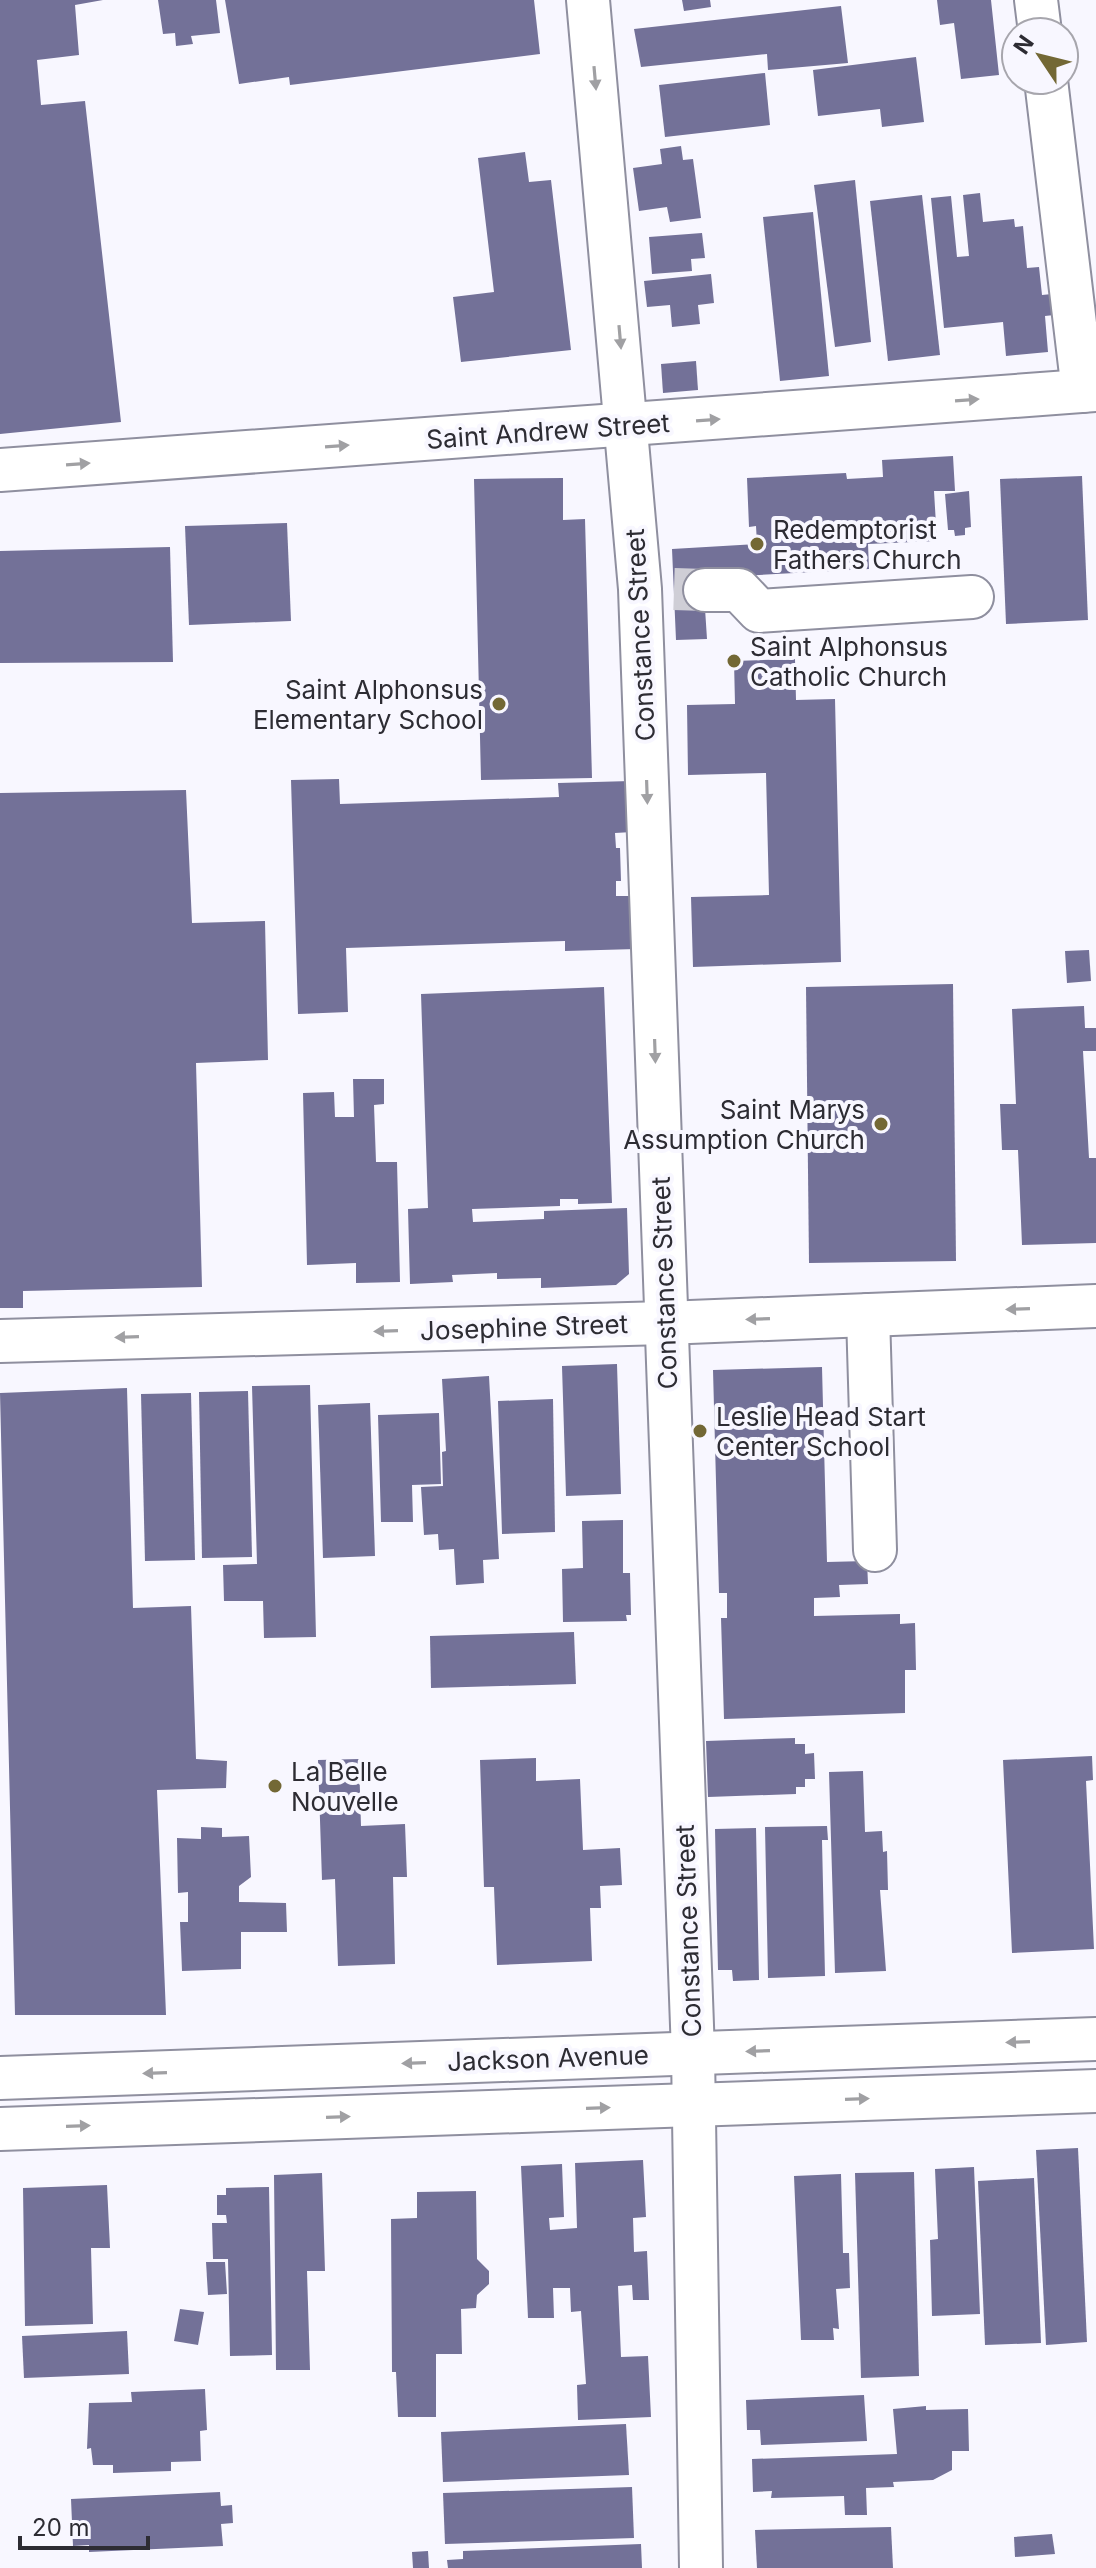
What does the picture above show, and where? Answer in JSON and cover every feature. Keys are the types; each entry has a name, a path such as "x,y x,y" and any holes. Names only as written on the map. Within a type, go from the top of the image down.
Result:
{"street":[{"name":"Constance Street","path":"588,0 628,426 673,589 665,1323 693,2053 701,2568"},
{"path":"1048,96 1090,390"},
{"name":"Saint Andrew Street","path":"0,470 1090,390"},
{"path":"673,589 739,590 759,611 972,597"},
{"name":"Josephine Street","path":"0,1341 665,1323 1096,1306"},
{"path":"868,1315 875,1550"},
{"name":"Jackson Avenue","path":"0,2078 1096,2039"},
{"name":"Jackson Avenue","path":"0,2129 1096,2091"}],"building":[{"path":"0,0 103,0 75,5 79,55 37,60 41,105 85,101 121,422 0,434"},
{"path":"158,0 216,0 220,33 191,36 193,44 176,46 175,33 163,34"},
{"path":"225,0 534,0 540,54 290,85 289,77 239,84"},
{"path":"682,0 710,0 711,7 684,11"},
{"path":"937,0 991,0 999,75 961,79 954,23 940,25"},
{"path":"841,6 848,63 768,70 767,54 641,67 634,29"},
{"path":"916,57 924,122 882,127 880,109 818,116 813,70"},
{"path":"765,73 770,125 665,137 659,85"},
{"path":"681,146 683,160 693,159 701,218 670,222 667,207 639,211 633,168 662,164 660,149"},
{"path":"525,152 529,182 551,180 571,350 461,362 453,297 494,292 478,158"},
{"path":"855,180 871,342 835,347 814,185"},
{"path":"980,193 983,222 1014,219 1015,227 1023,226 1027,268 1039,267 1042,295 1052,294 1054,315 1045,316 1048,352 1006,356 1003,322 944,328 931,198 951,196 957,257 969,256 963,195"},
{"path":"922,195 940,355 888,361 870,201"},
{"path":"813,212 829,376 780,381 763,217"},
{"path":"702,233 705,258 691,259 692,271 652,274 649,237"},
{"path":"711,274 714,303 698,305 700,324 672,327 670,305 647,307 644,281"},
{"path":"696,361 698,390 663,393 661,364"},
{"path":"953,456 955,491 934,491 937,541 868,544 869,569 703,578 707,639 676,640 672,549 757,544 756,526 749,527 747,478 846,473 847,479 883,477 882,460"},
{"path":"1082,476 1088,620 1006,624 1000,479"},
{"path":"563,478 563,520 585,519 592,778 481,780 474,479"},
{"path":"969,491 971,527 965,528 965,535 955,536 954,530 948,530 945,494"},
{"path":"287,523 291,621 189,625 185,526"},
{"path":"170,547 173,662 0,663 0,551"},
{"path":"795,659 796,700 835,699 841,962 693,967 691,897 769,895 766,773 688,775 687,705 735,704 734,661"},
{"path":"339,779 340,804 559,797 558,783 631,781 632,832 615,833 616,848 620,848 621,881 616,881 616,896 635,896 636,949 565,951 565,941 346,948 348,1012 298,1014 291,780"},
{"path":"186,790 192,923 265,921 268,1060 196,1063 202,1287 23,1291 23,1308 0,1308 0,793"},
{"path":"1089,950 1091,981 1067,983 1065,951"},
{"name":"Saint Marys Assumption Church","path":"953,984 956,1261 809,1263 806,987"},
{"path":"604,987 612,1203 578,1204 578,1199 560,1199 560,1206 472,1209 473,1222 544,1219 544,1211 627,1208 629,1274 616,1285 541,1288 541,1278 497,1279 497,1273 452,1275 453,1282 410,1284 408,1209 428,1208 421,994"},
{"path":"1084,1006 1085,1028 1096,1028 1096,1051 1083,1051 1089,1158 1096,1158 1096,1243 1022,1245 1018,1150 1002,1150 1000,1104 1016,1104 1012,1009"},
{"path":"353,1079 384,1079 384,1104 374,1105 376,1162 397,1162 400,1282 356,1283 356,1263 307,1265 303,1093 334,1092 335,1117 354,1117"},
{"path":"617,1364 621,1494 566,1496 562,1366"},
{"path":"822,1367 827,1562 867,1561 868,1584 839,1585 840,1597 814,1598 814,1616 900,1614 900,1624 915,1623 916,1670 905,1670 905,1713 724,1719 721,1618 727,1618 727,1593 719,1593 713,1370"},
{"path":"489,1376 499,1559 483,1560 484,1583 456,1585 454,1549 439,1550 438,1534 424,1535 421,1487 443,1486 442,1452 446,1451 442,1379"},
{"path":"310,1385 316,1637 264,1638 263,1601 224,1601 223,1565 257,1564 252,1386"},
{"path":"127,1388 133,1608 191,1606 196,1759 227,1761 226,1788 157,1790 166,2015 15,2015 0,1393"},
{"path":"248,1391 252,1557 202,1558 199,1392"},
{"path":"191,1393 195,1560 145,1561 141,1394"},
{"path":"553,1399 555,1532 502,1534 498,1401"},
{"path":"370,1403 375,1556 323,1558 318,1405"},
{"path":"439,1413 441,1484 412,1485 413,1522 381,1522 378,1415"},
{"path":"623,1520 623,1573 630,1573 631,1615 626,1615 627,1621 563,1622 562,1569 583,1568 582,1521"},
{"path":"574,1632 576,1684 431,1688 430,1636"},
{"path":"795,1738 795,1744 805,1744 805,1754 814,1753 815,1779 805,1779 805,1787 796,1787 796,1794 708,1797 706,1741"},
{"path":"1092,1756 1093,1780 1086,1781 1094,1949 1012,1953 1003,1760"},
{"path":"536,1758 536,1781 580,1779 583,1850 620,1848 622,1885 600,1886 601,1908 590,1908 592,1961 497,1965 494,1887 484,1887 480,1760"},
{"path":"359,1759 361,1826 405,1824 407,1877 393,1877 395,1964 338,1966 335,1879 322,1880 318,1760"},
{"path":"863,1771 865,1832 882,1831 883,1852 887,1851 888,1890 880,1890 886,1971 835,1973 829,1772"},
{"path":"827,1826 828,1840 822,1840 825,1976 768,1978 765,1827"},
{"path":"201,1827 222,1828 222,1837 249,1836 251,1877 239,1886 239,1902 286,1903 287,1932 241,1932 241,1969 182,1971 180,1922 188,1922 188,1892 178,1893 177,1838 201,1839"},
{"path":"756,1828 759,1980 733,1981 732,1970 718,1970 715,1829"},
{"path":"1078,2148 1087,2342 1046,2345 1036,2150"},
{"path":"643,2160 646,2217 633,2218 634,2252 647,2251 649,2300 633,2300 632,2285 618,2286 621,2357 648,2356 651,2417 578,2420 577,2385 586,2384 581,2311 571,2312 570,2288 553,2288 554,2318 528,2318 521,2166 562,2164 564,2217 549,2218 550,2230 577,2228 575,2163"},
{"path":"974,2167 980,2314 932,2316 930,2240 938,2239 935,2169"},
{"path":"914,2172 919,2376 861,2378 855,2173"},
{"path":"322,2173 325,2271 307,2271 310,2370 276,2370 274,2175"},
{"path":"841,2174 843,2253 849,2253 850,2288 836,2289 839,2329 833,2328 834,2340 801,2340 794,2176"},
{"path":"1034,2178 1041,2343 985,2345 978,2181"},
{"path":"107,2185 110,2248 91,2248 93,2324 25,2326 23,2188"},
{"path":"269,2187 272,2355 230,2356 228,2259 213,2259 212,2223 227,2223 226,2215 217,2215 217,2195 226,2195 226,2188"},
{"path":"476,2191 477,2259 489,2271 489,2284 477,2295 476,2308 461,2309 462,2354 436,2354 436,2417 398,2417 396,2372 392,2372 391,2219 417,2218 417,2192"},
{"path":"206,2262 225,2262 227,2294 208,2295"},
{"path":"180,2309 204,2312 198,2345 174,2341"},
{"path":"127,2331 129,2374 24,2378 22,2336"},
{"path":"205,2389 207,2430 200,2431 201,2461 171,2462 171,2471 113,2473 113,2465 93,2465 91,2448 87,2449 89,2403 132,2402 131,2392"},
{"path":"864,2395 867,2441 761,2445 760,2430 747,2430 746,2400"},
{"path":"926,2406 926,2410 968,2409 969,2451 952,2451 952,2470 933,2480 893,2482 894,2487 866,2488 867,2515 845,2515 844,2496 771,2498 772,2491 753,2492 752,2459 897,2454 893,2409"},
{"path":"626,2424 629,2475 443,2482 441,2432"},
{"path":"632,2487 634,2538 445,2544 443,2493"},
{"path":"220,2492 221,2506 232,2505 233,2523 221,2524 223,2546 89,2552 89,2545 73,2546 71,2499"},
{"path":"891,2527 893,2568 757,2568 755,2530"},
{"path":"1052,2534 1055,2554 1015,2557 1014,2537"},
{"path":"641,2544 642,2568 448,2568 447,2560 463,2559 463,2551"},
{"path":"428,2551 429,2568 413,2568 412,2552"}],"tunnel":[{"path":"674,589 705,590"}],"place":[{"name":"Redemptorist Fathers Church","path":"757,544"},
{"name":"Saint Alphonsus Catholic Church","path":"734,661"},
{"name":"Saint Alphonsus Elementary School","path":"499,704"},
{"name":"Saint Marys Assumption Church","path":"881,1124"},
{"name":"Leslie Head Start Center School","path":"700,1431"},
{"name":"La Belle Nouvelle","path":"275,1786"}]}
